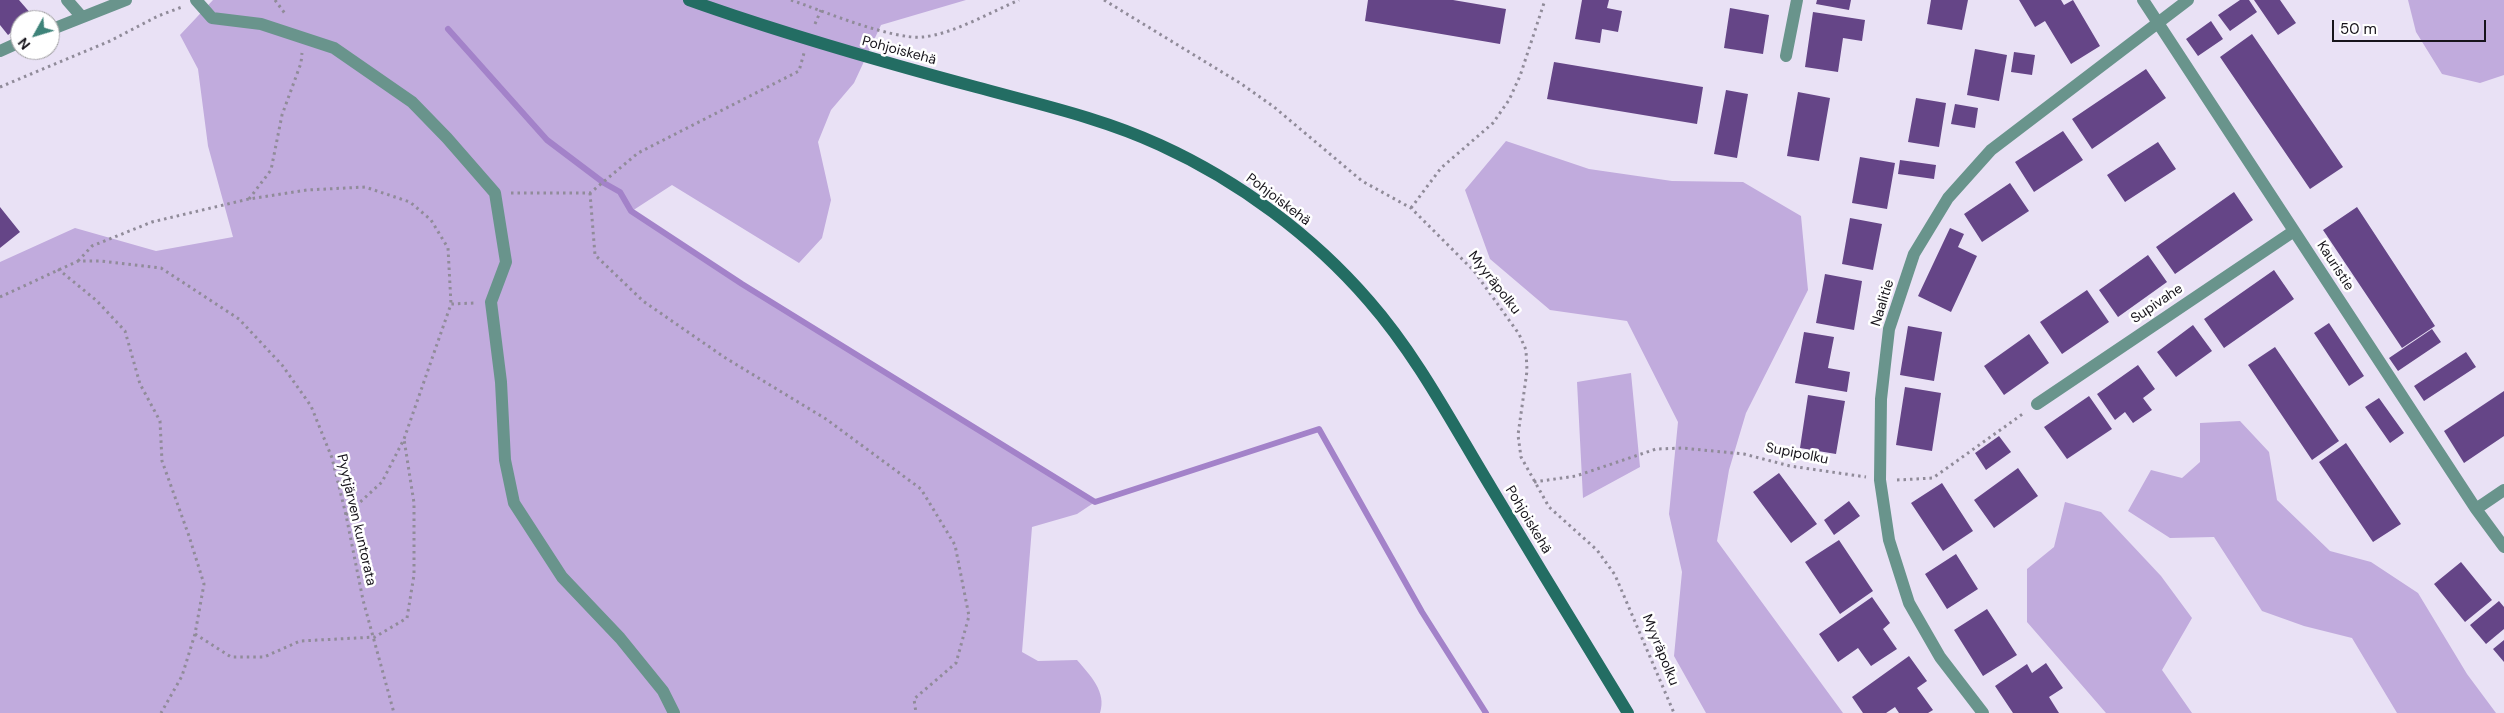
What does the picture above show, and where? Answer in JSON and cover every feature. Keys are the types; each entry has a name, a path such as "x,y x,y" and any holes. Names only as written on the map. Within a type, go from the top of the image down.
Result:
{"main road":[{"name":"Pohjoiskehä","path":"689,0 808,41 1092,120 1160,145 1229,181 1285,222 1339,270 1370,301 1397,338 1436,395 1628,713"}],"street":[{"path":"67,0 82,16"},
{"path":"60,26 126,0"},
{"path":"1786,56 1797,0"},
{"name":"Kauristie","path":"2143,0 2160,22 2476,509 2504,547"},
{"name":"Naalitie","path":"1983,713 1940,657 1909,603 1889,540 1880,480 1881,399 1889,329 1914,254 1948,198 1992,150 2188,0"},
{"path":"190,3 212,18 261,24 334,48 412,102 447,138 495,193 506,262 491,302 501,382 505,460 514,503 562,577 620,638 663,691 674,713"},
{"name":"Supivahe","path":"2037,404 2294,231"},
{"path":"2476,509 2504,490"}],"path":[{"path":"249,199 271,170 282,115 301,63 303,38 274,0"},
{"path":"791,0 898,36 922,37 943,32 1019,0"},
{"name":"Myyräpolku","path":"1104,0 1240,83 1274,107 1362,181 1411,208 1474,271 1519,334 1526,350 1527,371 1518,435 1521,457 1549,507 1597,550 1615,575 1674,713"},
{"path":"1411,208 1441,168 1493,123 1509,100 1520,76 1545,0"},
{"path":"0,88 110,41 158,16 190,3"},
{"path":"495,193 590,193 638,153 799,71 808,41 821,10"},
{"path":"78,261 92,246 152,222 249,199 307,190 365,187 410,202 431,220 448,248 451,304 404,439 382,482 346,516"},
{"path":"590,193 594,254 643,301 724,357 826,419 921,489 955,545 969,616 956,662 914,698 916,713"},
{"name":"Pyytjärven kuntorata","path":"0,297 78,261 100,261 161,268 239,318 282,365 311,406 332,458 363,600 375,637 394,713"},
{"path":"58,269 97,301 125,331 140,384 160,421 162,461 204,584 195,634 182,676 161,713"},
{"path":"451,304 491,302"},
{"name":"Supipolku","path":"1534,482 1576,476 1656,449 1682,448 1744,454 1790,466 1880,480 1911,481 1933,478 2037,404"},
{"path":"195,634 231,657 264,657 300,642 375,637 407,618 414,575 414,503 404,439"}],"shaded area":[{"path":"213,0 966,0 881,25 854,83 831,110 818,142 831,200 822,238 799,263 672,185 632,211 742,284 1095,502 1077,514 1032,527 1022,652 1038,661 1077,660 1096,684 1102,705 1100,713 0,713 0,262 75,228 156,251 233,237 208,146 198,69 180,35"},
{"path":"2408,0 2504,0 2504,75 2480,83 2442,74 2416,32"},
{"path":"1506,141 1589,169 1672,181 1743,182 1801,216 1808,290 1746,413 1729,470 1717,541 1843,713 1706,713 1674,656 1682,572 1669,514 1678,422 1627,321 1550,310 1490,259 1465,190"},
{"path":"1631,373 1640,467 1583,498 1577,382"},
{"path":"2240,421 2269,452 2277,500 2330,551 2371,562 2418,593 2467,674 2496,713 2397,713 2352,638 2304,626 2262,611 2214,537 2170,538 2128,511 2151,470 2182,478 2200,462 2200,423"},
{"path":"2065,502 2101,512 2161,576 2192,618 2162,670 2192,713 2106,713 2027,622 2027,569 2054,547"}],"building":[{"path":"0,0 19,0 28,10 10,10 10,33 8,35 0,25"},
{"path":"1368,0 1453,0 1506,9 1500,44 1365,21"},
{"path":"1582,0 1609,0 1607,8 1622,11 1618,32 1602,29 1600,43 1575,39"},
{"path":"1817,0 1851,0 1849,10 1816,4"},
{"path":"1931,0 1968,0 1962,30 1927,24"},
{"path":"2019,0 2061,0 2064,5 2073,0 2100,46 2071,64 2045,21 2035,27"},
{"path":"2240,0 2249,0 2257,12 2230,31 2218,15"},
{"path":"2254,0 2280,0 2296,23 2278,35"},
{"path":"1730,8 1769,15 1763,54 1724,48"},
{"path":"1813,12 1865,20 1862,41 1843,38 1838,72 1805,67"},
{"path":"2211,21 2223,39 2198,56 2186,39"},
{"path":"2252,34 2343,167 2310,189 2220,57"},
{"path":"1975,49 2007,55 1999,101 1967,95"},
{"path":"2014,52 2035,55 2032,75 2011,72"},
{"path":"1554,62 1703,87 1697,124 1547,99"},
{"path":"2146,69 2166,98 2092,149 2072,119"},
{"path":"1726,90 1748,94 1737,158 1714,154"},
{"path":"1798,92 1830,98 1819,161 1787,156"},
{"path":"1916,98 1946,103 1939,147 1908,142"},
{"path":"1955,104 1978,108 1975,128 1951,124"},
{"path":"2063,131 2083,160 2034,192 2015,162"},
{"path":"2158,142 2176,169 2125,202 2107,175"},
{"path":"1860,157 1895,163 1887,209 1852,203"},
{"path":"1900,160 1936,165 1934,179 1898,174"},
{"path":"2010,183 2029,211 1982,242 1964,214"},
{"path":"2234,192 2253,220 2175,274 2156,247"},
{"path":"0,207 20,232 0,248"},
{"path":"2357,207 2435,326 2402,348 2323,230"},
{"path":"1850,218 1882,224 1873,270 1842,264"},
{"path":"1950,228 1964,234 1958,247 1977,256 1951,312 1918,296"},
{"path":"2148,255 2167,282 2118,317 2099,290"},
{"path":"2274,270 2294,299 2224,348 2204,319"},
{"path":"1825,274 1862,281 1854,330 1816,323"},
{"path":"2087,290 2109,322 2062,354 2040,322"},
{"path":"2329,323 2364,376 2349,386 2314,333"},
{"path":"2193,325 2212,351 2176,377 2157,352"},
{"path":"1908,326 1942,332 1934,381 1900,375"},
{"path":"2432,329 2441,342 2398,371 2389,358"},
{"path":"1804,332 1834,337 1828,368 1850,372 1847,392 1795,383"},
{"path":"2029,334 2049,363 2004,395 1984,366"},
{"path":"2275,347 2339,441 2312,460 2248,365"},
{"path":"2466,352 2476,367 2424,401 2414,386"},
{"path":"2138,365 2155,389 2143,398 2152,410 2133,423 2125,412 2115,420 2097,394"},
{"path":"1905,387 1941,393 1932,451 1896,445"},
{"path":"2504,391 2504,436 2464,463 2444,431"},
{"path":"1808,395 1845,401 1836,454 1800,448"},
{"path":"2089,396 2112,429 2067,459 2044,427"},
{"path":"2379,398 2404,433 2390,443 2365,407"},
{"path":"1999,436 2011,452 1986,470 1975,453"},
{"path":"2346,443 2401,524 2373,542 2319,462"},
{"path":"2018,468 2038,496 1994,528 1974,500"},
{"path":"1779,473 1817,524 1791,543 1753,492"},
{"path":"1942,483 1973,531 1943,551 1911,503"},
{"path":"1849,501 1860,516 1834,535 1824,520"},
{"path":"1839,540 1873,591 1840,614 1805,562"},
{"path":"1956,554 1978,589 1947,609 1925,574"},
{"path":"2461,562 2492,600 2465,622 2434,584"},
{"path":"1872,597 1890,623 1883,629 1897,649 1871,666 1858,648 1838,662 1819,634"},
{"path":"2499,601 2504,607 2504,629 2486,644 2470,625"},
{"path":"1987,609 2017,655 1983,676 1954,630"},
{"path":"2504,640 2504,662 2493,649"},
{"path":"1909,656 1927,681 1917,688 1933,710 1928,713 1899,713 1895,707 1886,713 1863,713 1852,697"},
{"path":"2046,663 2063,688 2049,697 2059,713 2013,713 1995,686 2027,664 2032,673"}],"waterway":[{"path":"448,29 547,140 604,183 620,192 631,211 742,284 1095,502 1319,429 1422,612 1486,713"}]}
